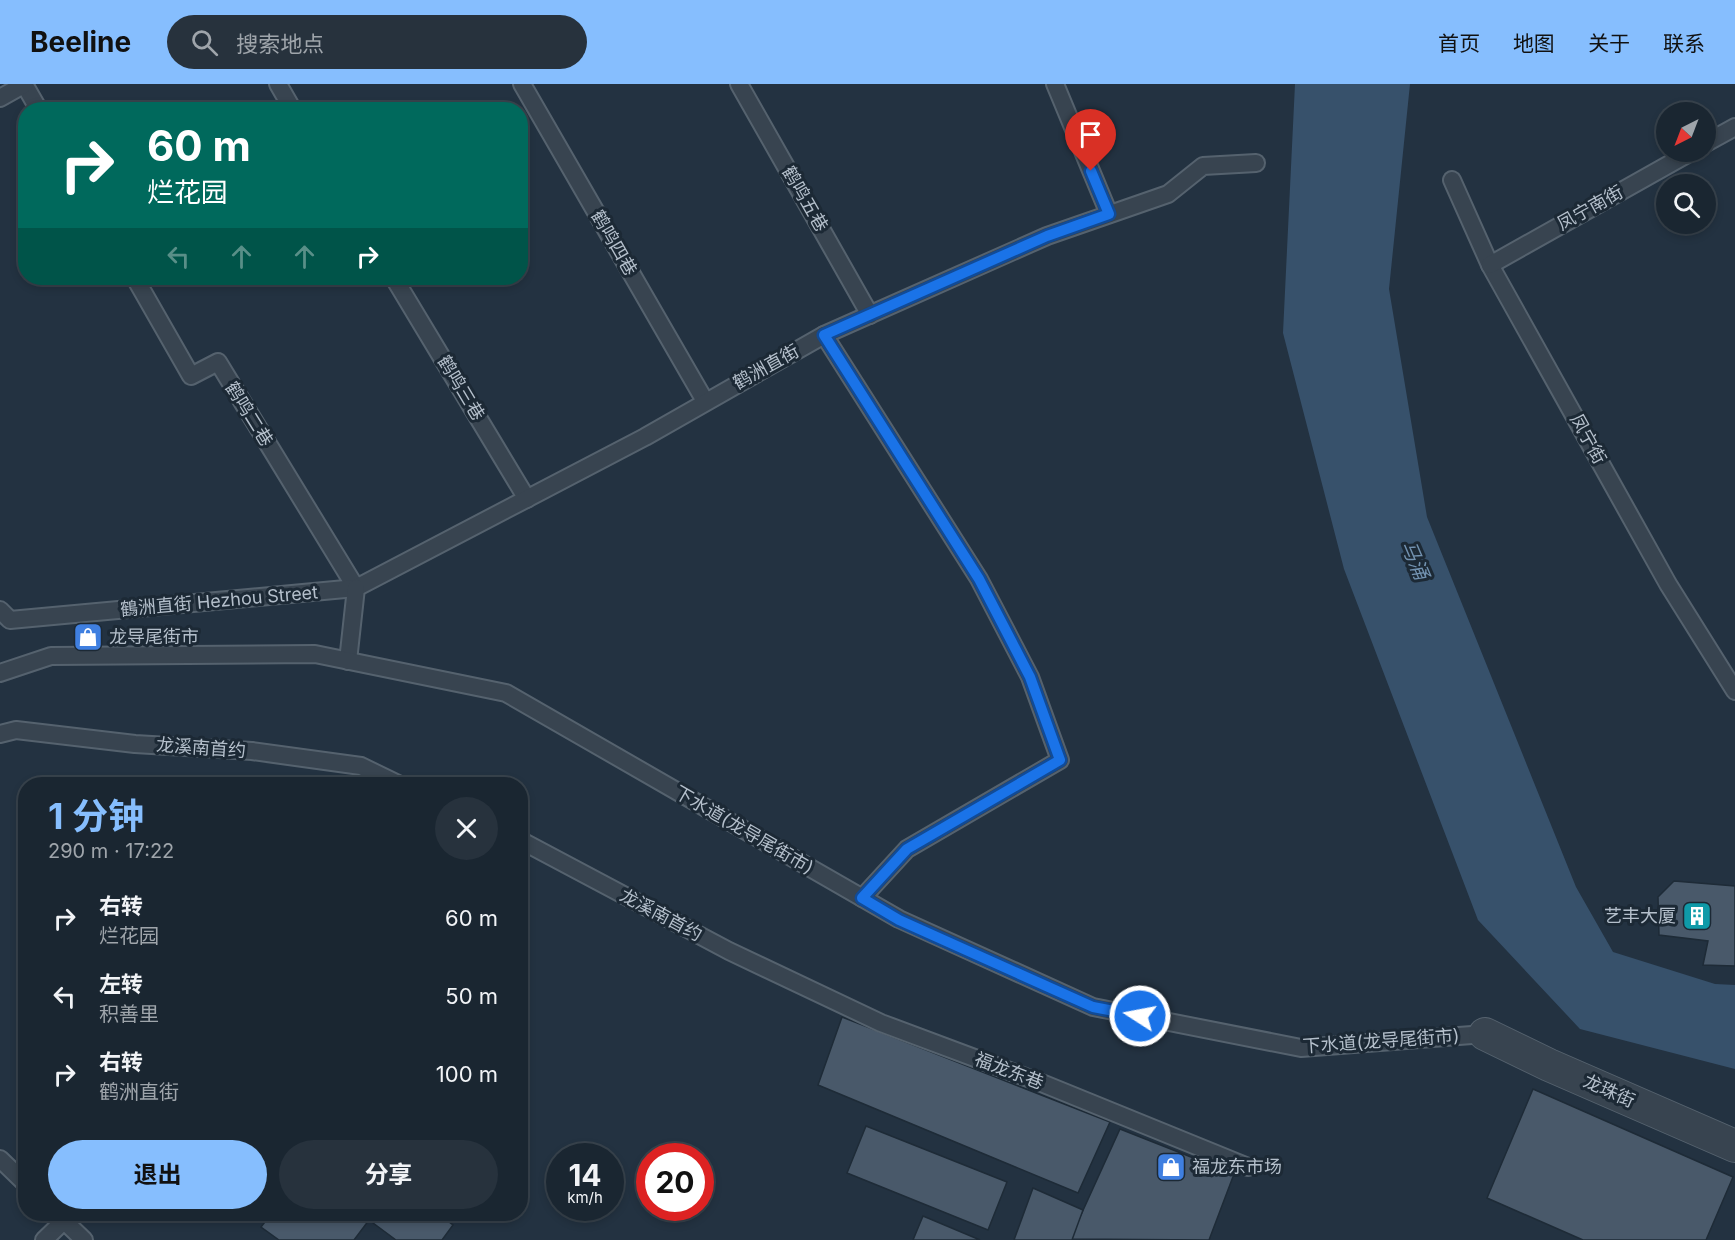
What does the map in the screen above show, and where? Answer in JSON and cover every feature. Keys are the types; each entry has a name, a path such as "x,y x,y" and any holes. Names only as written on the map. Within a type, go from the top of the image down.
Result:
{"street":[{"name":"龙珠街","path":"1485,1034 1549,1065 1735,1146"}],"lane":[{"path":"0,98 25,84 35,102"},
{"path":"278,84 288,102"},
{"name":"鹤鸣四巷","path":"522,84 705,401"},
{"name":"鹤鸣五巷","path":"739,84 870,315"},
{"path":"1055,84 1109,214"},
{"path":"1716,137 1735,127"},
{"name":"凤宁南街","path":"1490,265 1673,162"},
{"name":"鹤洲直街","path":"357,588 645,437 824,335 1047,236 1168,194 1203,166 1257,163"},
{"name":"凤宁街","path":"1452,180 1490,265 1668,584 1735,691"},
{"name":"鹤鸣二巷","path":"139,285 191,376 218,363 357,588"},
{"name":"鹤鸣三巷","path":"398,285 527,499"},
{"path":"824,335 979,579 1030,677 1060,760 907,849 862,898"},
{"path":"348,661 357,588"},
{"name":"鶴洲直街 Hezhou Street","path":"5,615 357,588"},
{"name":"下水道(龙导尾街市)","path":"0,673 51,656 315,654 506,693 899,920 1093,1007 1301,1048 1485,1034"},
{"name":"龙溪南首约","path":"0,734 16,730 135,744 252,751 361,766 384,777"},
{"name":"龙溪南首约","path":"528,844 772,971"},
{"name":"福龙东巷","path":"772,971 881,1023 1044,1084 1248,1167"},
{"path":"0,1160 18,1177"},
{"path":"44,1240 60,1221"},
{"path":"68,1221 84,1240"}],"water":[{"name":"马涌","path":"1295,84 1410,84 1389,289 1427,517 1576,887 1613,952 1715,984 1735,985 1735,1069 1580,1029 1478,920 1344,569 1283,333"}],"building":[{"name":"艺丰大厦","path":"1674,881 1735,886 1735,966 1703,965 1708,941 1659,935 1658,897"},
{"path":"842,1017 1110,1122 1078,1193 818,1085"},
{"path":"1533,1089 1733,1177 1706,1240 1583,1240 1487,1198"},
{"path":"866,1126 1007,1182 988,1230 847,1173"},
{"path":"1120,1129 1234,1174 1209,1240 1070,1239"},
{"path":"1033,1188 1083,1210 1072,1240 1014,1240"},
{"path":"923,1216 980,1240 913,1240"},
{"path":"266,1221 368,1221 354,1240 279,1240 261,1227"},
{"path":"370,1221 448,1221 453,1225 442,1240 396,1240"}],"place":[{"name":"龙导尾街市","path":"88,637"},
{"name":"艺丰大厦","path":"1697,916"},
{"name":"福龙东市场","path":"1171,1167"}],"route":[{"path":"1091,171 1109,214 1047,236 824,335 979,579 1030,677 1060,760 907,849 862,898 899,920 1093,1007 1140,1016"}]}
